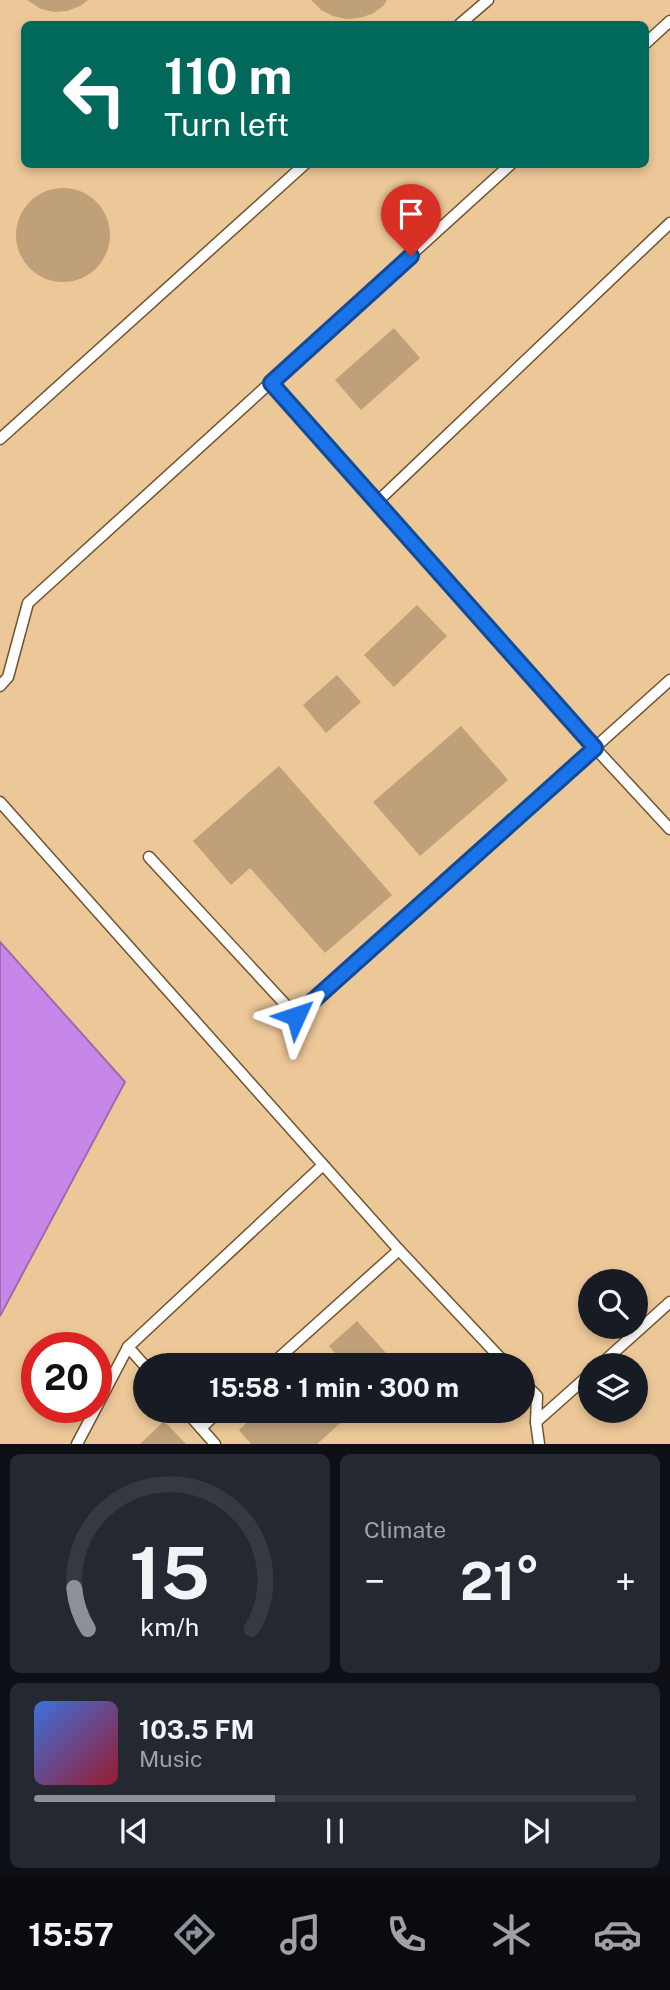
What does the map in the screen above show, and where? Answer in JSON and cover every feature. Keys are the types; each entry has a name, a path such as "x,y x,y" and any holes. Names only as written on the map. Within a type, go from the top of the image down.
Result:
{"lane":[{"path":"464,21 488,0"},
{"path":"649,40 670,21"},
{"path":"0,439 301,168"},
{"path":"0,686 8,677 28,603 508,168"},
{"path":"377,502 670,223"},
{"path":"271,383 670,829"},
{"path":"149,857 296,1016 670,680"},
{"path":"0,802 399,1250 496,1353"},
{"path":"76,1444 128,1347 323,1165"},
{"path":"284,1353 399,1250"},
{"path":"613,1353 670,1302"},
{"path":"128,1347 133,1353"},
{"path":"536,1422 578,1385"},
{"path":"535,1394 539,1444"},
{"path":"197,1423 215,1444"},
{"path":"201,1428 206,1423"}],"shaded area":[{"path":"0,0 670,0 670,1444 0,1444 0,1316 125,1082 0,942"},
{"path":"0,942 125,1082 0,1316"}],"building":[{"path":"27,0 88,0 67,11 54,12 41,9"},
{"path":"311,0 387,0 372,14 346,19 321,10"},
{"path":"63,188 81,192 96,202 106,217 110,235 106,253 96,268 81,278 63,282 45,278 30,268 20,253 16,235 20,217 30,202 45,192"},
{"path":"394,328 420,358 361,410 335,380"},
{"path":"417,605 447,636 394,687 364,655"},
{"path":"337,675 361,702 326,733 303,705"},
{"path":"461,726 508,780 420,856 373,802"},
{"path":"279,766 392,895 325,953 250,868 231,885 193,841"},
{"path":"357,1321 386,1353 335,1353 329,1346"},
{"path":"162,1423 166,1423 186,1444 140,1444"},
{"path":"247,1423 340,1423 317,1444 251,1444 239,1430"}],"route":[{"path":"296,1016 595,748 271,383 411,256"}]}
